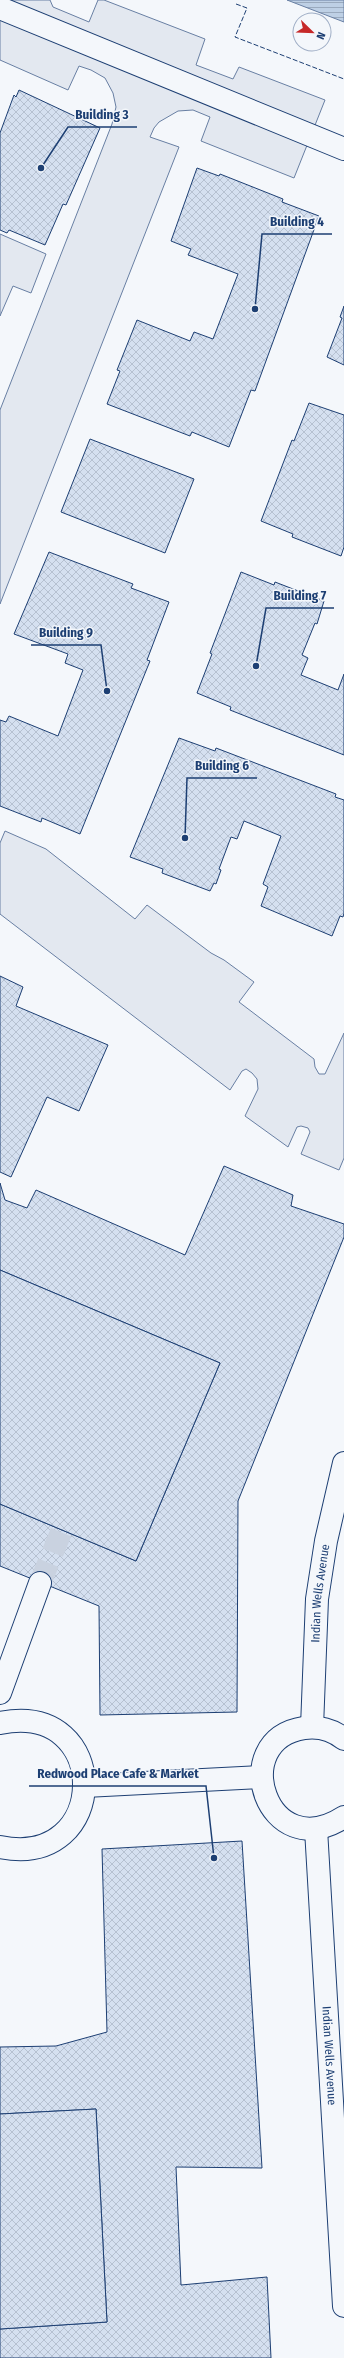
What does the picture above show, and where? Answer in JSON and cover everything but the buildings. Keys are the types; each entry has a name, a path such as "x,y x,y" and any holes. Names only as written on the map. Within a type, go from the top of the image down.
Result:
{"street":[{"path":"0,8 344,149"},
{"name":"Indian Wells Avenue","path":"312,1727 317,1599 326,1541 344,1463"},
{"path":"0,1693 40,1583"},
{"path":"0,1723 19,1719 40,1722 58,1731 73,1746 82,1764 85,1786 84,1801 78,1815 69,1828 58,1838 44,1846 29,1850 0,1847"},
{"path":"344,1739 326,1729 312,1727 296,1730 283,1737 271,1748 264,1762 261,1777 264,1794 271,1809 280,1817 300,1827 316,1829 332,1824 344,1817"},
{"path":"85,1786 261,1777"},
{"name":"Indian Wells Avenue","path":"316,1829 344,2306"}],"shaded area":[{"path":"0,0 50,0 53,7 89,22 98,0 104,0 205,39 196,65 233,79 239,67 325,100 294,178 201,141 210,117 193,110 178,111 159,122 154,128 150,137 179,147 0,604 0,410 112,124 116,107 113,93 105,78 91,70 79,66 68,90 0,60"},
{"path":"0,234 46,254 31,293 13,286 0,316"},
{"path":"5,831 46,849 135,919 147,905 211,953 224,960 254,982 239,1002 314,1059 315,1067 319,1074 325,1074 344,1033 344,1158 339,1170 301,1154 310,1132 308,1128 301,1126 297,1127 288,1147 245,1116 258,1089 257,1079 252,1073 246,1069 242,1071 230,1090 0,914 0,843"}],"water":[{"path":"287,0 344,0 344,22 332,17 332,12 318,12"}],"tunnel":[{"path":"40,1583 62,1530"}],"fence":[{"path":"236,4 247,8 235,37 344,79"}],"place":[{"name":"Building 3","path":"41,168"},
{"name":"Building 4","path":"255,309"},
{"name":"Building 7","path":"256,666"},
{"name":"Building 9","path":"107,691"},
{"name":"Building 6","path":"185,838"},
{"name":"Redwood Place Cafe & Market","path":"214,1858"}]}
